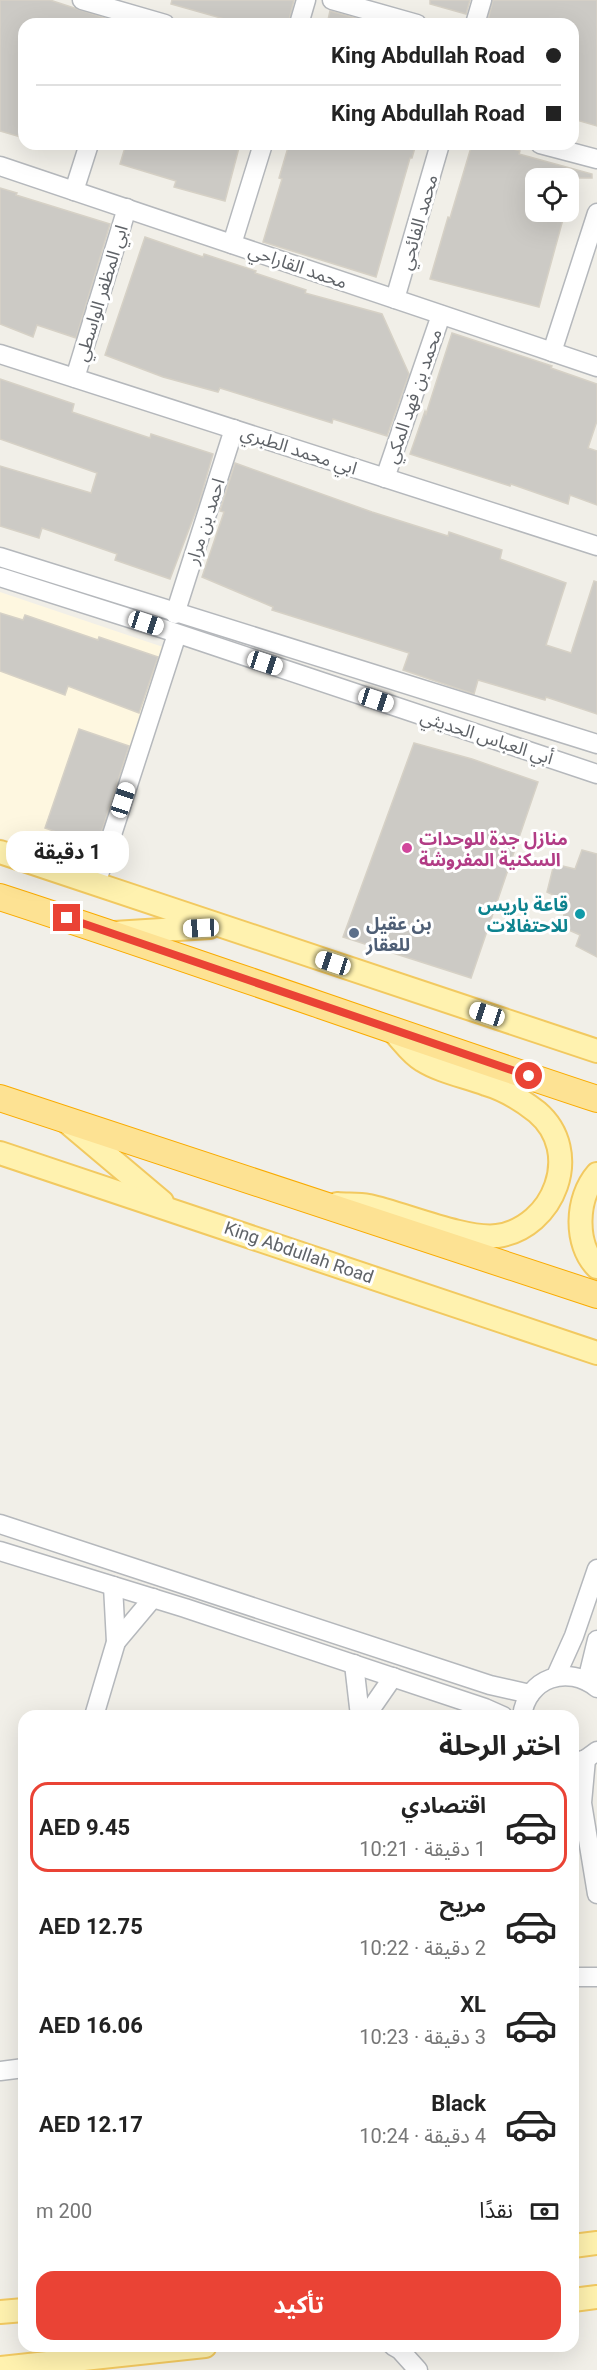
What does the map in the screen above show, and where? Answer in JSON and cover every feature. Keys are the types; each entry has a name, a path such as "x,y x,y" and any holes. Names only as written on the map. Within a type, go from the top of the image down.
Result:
{"highway":[{"path":"0,897 597,1099"},
{"path":"0,1098 597,1295"}],"main road":[{"path":"0,852 597,1051"},
{"path":"111,933 223,926"},
{"path":"320,1203 367,1206 464,1232 495,1236 526,1225 539,1215 553,1197 561,1152 554,1132 538,1113 488,1084 450,1073 421,1060 393,1031"},
{"path":"62,1118 171,1210"},
{"name":"King Abdullah Road","path":"0,1153 597,1353"},
{"path":"597,1174 588,1184 582,1203 581,1225 583,1243 597,1267"},
{"path":"579,2245 597,2243"},
{"path":"579,2299 597,2297"},
{"path":"0,2312 18,2310"},
{"path":"0,2368 149,2352"}],"street":[{"path":"82,0 127,18"},
{"path":"301,18 306,0"},
{"path":"332,0 396,18"},
{"path":"477,18 482,0"},
{"path":"74,191 87,150"},
{"path":"232,244 261,150"},
{"name":"محمد الفائحي","path":"395,299 438,150"},
{"path":"563,150 597,159"},
{"name":"محمد القاراحي","path":"0,166 597,367"},
{"name":"ابي المظفر الواسطي","path":"75,378 127,208"},
{"path":"552,352 597,213"},
{"name":"محمد بن فهد المكي","path":"384,478 441,315"},
{"name":"ابي محمد الطبري","path":"0,354 597,546"},
{"name":"احمد بن مرار","path":"175,614 234,429"},
{"name":"أبي العباس الحديثي","path":"0,557 175,614 597,744"},
{"name":"أبي العباس الحديثي","path":"0,577 597,774"},
{"path":"96,884 177,634"},
{"path":"0,1524 490,1685 530,1694"},
{"path":"0,1551 153,1598 490,1710"},
{"path":"556,1676 574,1636 597,1569"},
{"path":"96,1710 117,1642 113,1586"},
{"path":"117,1642 153,1598"},
{"path":"523,1710 530,1694 537,1686 556,1676 577,1677 592,1684 597,1640"},
{"path":"354,1664 359,1710"},
{"path":"370,1710 393,1677"},
{"path":"585,1758 582,1803 597,1894"},
{"path":"579,1977 597,1977"},
{"path":"0,2071 18,2069"},
{"path":"402,2352 418,2370"}],"shaded area":[{"path":"0,592 166,648 92,869 0,838"}],"building":[{"path":"0,0 50,0 105,18 18,18 18,136 0,131"},
{"path":"172,0 294,0 290,18 221,18 171,4"},
{"path":"430,0 470,0 466,14 430,4"},
{"path":"493,0 597,0 597,126 579,121 579,18 488,18"},
{"path":"330,11 356,18 328,18"},
{"path":"124,150 238,150 225,201 174,187 176,181 120,164"},
{"path":"287,150 414,150 376,277 263,242 282,179 279,178"},
{"path":"470,150 517,150 520,151 519,154 570,168 525,168 525,222 562,222 539,307 430,279 448,217 450,218"},
{"path":"579,170 592,174 592,178 579,178"},
{"path":"0,188 110,224 76,338 37,325 33,337 0,324"},
{"path":"145,237 203,257 204,254 256,271 255,273 306,290 305,293 382,314 409,374 387,436 333,419 332,423 220,388 218,392 163,377 105,355"},
{"path":"452,333 552,366 551,368 597,384 597,421 588,448 597,451 597,505 570,495 568,504 511,484 510,486 410,454 425,411 426,414"},
{"path":"0,379 74,404 72,412 150,438 151,434 213,454 199,503 170,579 115,560 117,554 42,528 39,538 0,526 0,466 91,493 97,473 0,439"},
{"path":"235,463 372,512 448,536 449,532 502,550 500,559 566,583 546,645 571,653 594,581 597,582 597,714 546,697 545,700 478,680 474,694 403,670 409,653 272,610 273,607 202,577 224,512 220,511"},
{"path":"0,613 23,620 25,615 98,640 99,637 158,657 139,713 68,686 65,695 0,671"},
{"path":"79,729 129,746 97,846 45,828"},
{"path":"414,743 472,759 538,782 471,978 343,937"},
{"name":"قاعة باريس للاحتفالات","path":"582,850 597,854 597,957 576,946 580,935 562,927 566,901 547,892 554,864 575,869"}],"place":[{"name":"منازل جدة للوحدات السكنية المفروشة","path":"407,848"},
{"name":"قاعة باريس للاحتفالات","path":"580,914"},
{"name":"بن عقيل للعقار","path":"354,933"}],"route":[{"path":"67,918 529,1076"}]}
